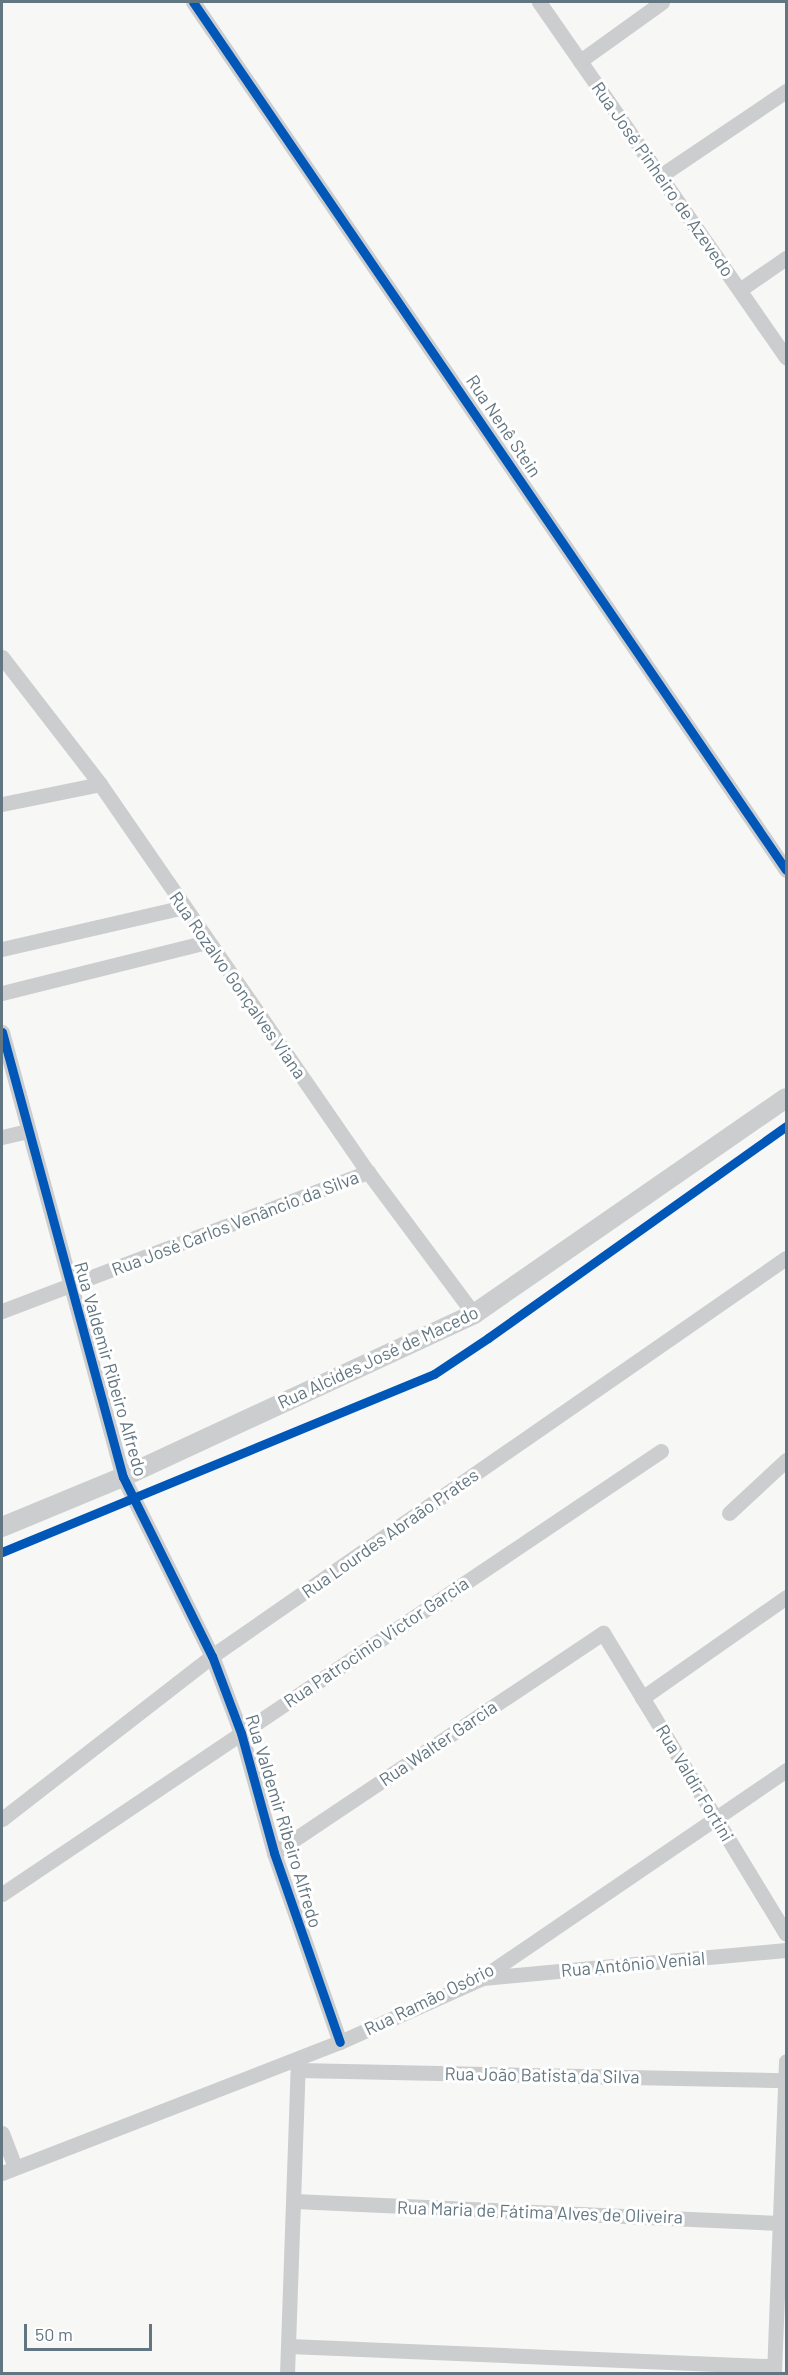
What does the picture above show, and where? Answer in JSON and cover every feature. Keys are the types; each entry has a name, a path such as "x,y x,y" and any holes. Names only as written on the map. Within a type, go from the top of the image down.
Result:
{"street":[{"name":"Rua Nenê Stein","path":"194,2 786,870"},
{"name":"Rua José Pinheiro de Azevedo","path":"539,2 741,289 786,358"},
{"path":"580,61 662,2"},
{"path":"660,176 786,91"},
{"path":"741,289 786,258"},
{"name":"Rua Rozalvo Gonçalves Viana","path":"2,657 7,671 99,784 368,1172 474,1314"},
{"path":"2,804 99,784"},
{"path":"2,949 184,908"},
{"path":"2,993 207,942"},
{"name":"Rua Valdemir Ribeiro Alfredo","path":"2,1032 123,1477 212,1656 241,1733 274,1853 340,2042"},
{"name":"Rua Alcídes José de Macedo","path":"2,1527 123,1477 474,1314 786,1098"},
{"path":"2,1137 28,1131"},
{"name":"Rua José Carlos Venâncio da Silva","path":"2,1311 368,1172"},
{"name":"Rua Lourdes Abraão Prates","path":"2,1819 212,1656 786,1258"},
{"name":"Rua Patrocinio Victor Garcia","path":"2,1894 661,1451"},
{"path":"729,1513 786,1460"},
{"path":"642,1698 786,1597"},
{"name":"Rua Valdir Fortini","path":"603,1633 786,1934"},
{"name":"Rua Walter Garcia","path":"274,1853 603,1633"},
{"name":"Rua Ramão Osório","path":"8,2170 298,2063 480,1978 786,1770"},
{"name":"Rua Antônio Venial","path":"480,1978 786,1950"},
{"path":"289,2346 774,2370 783,2222 786,2061"},
{"path":"287,2373 298,2063"},
{"name":"Rua João Batista da Silva","path":"298,2063 785,2080"},
{"path":"2,2133 8,2170"},
{"name":"Rua Maria de Fátima Alves de Oliveira","path":"294,2201 783,2222"}],"cycle path":[{"path":"193,2 786,870"},
{"path":"2,1032 123,1477 212,1656 241,1733 274,1853 340,2042"},
{"path":"2,1552 434,1374 786,1126"}]}
